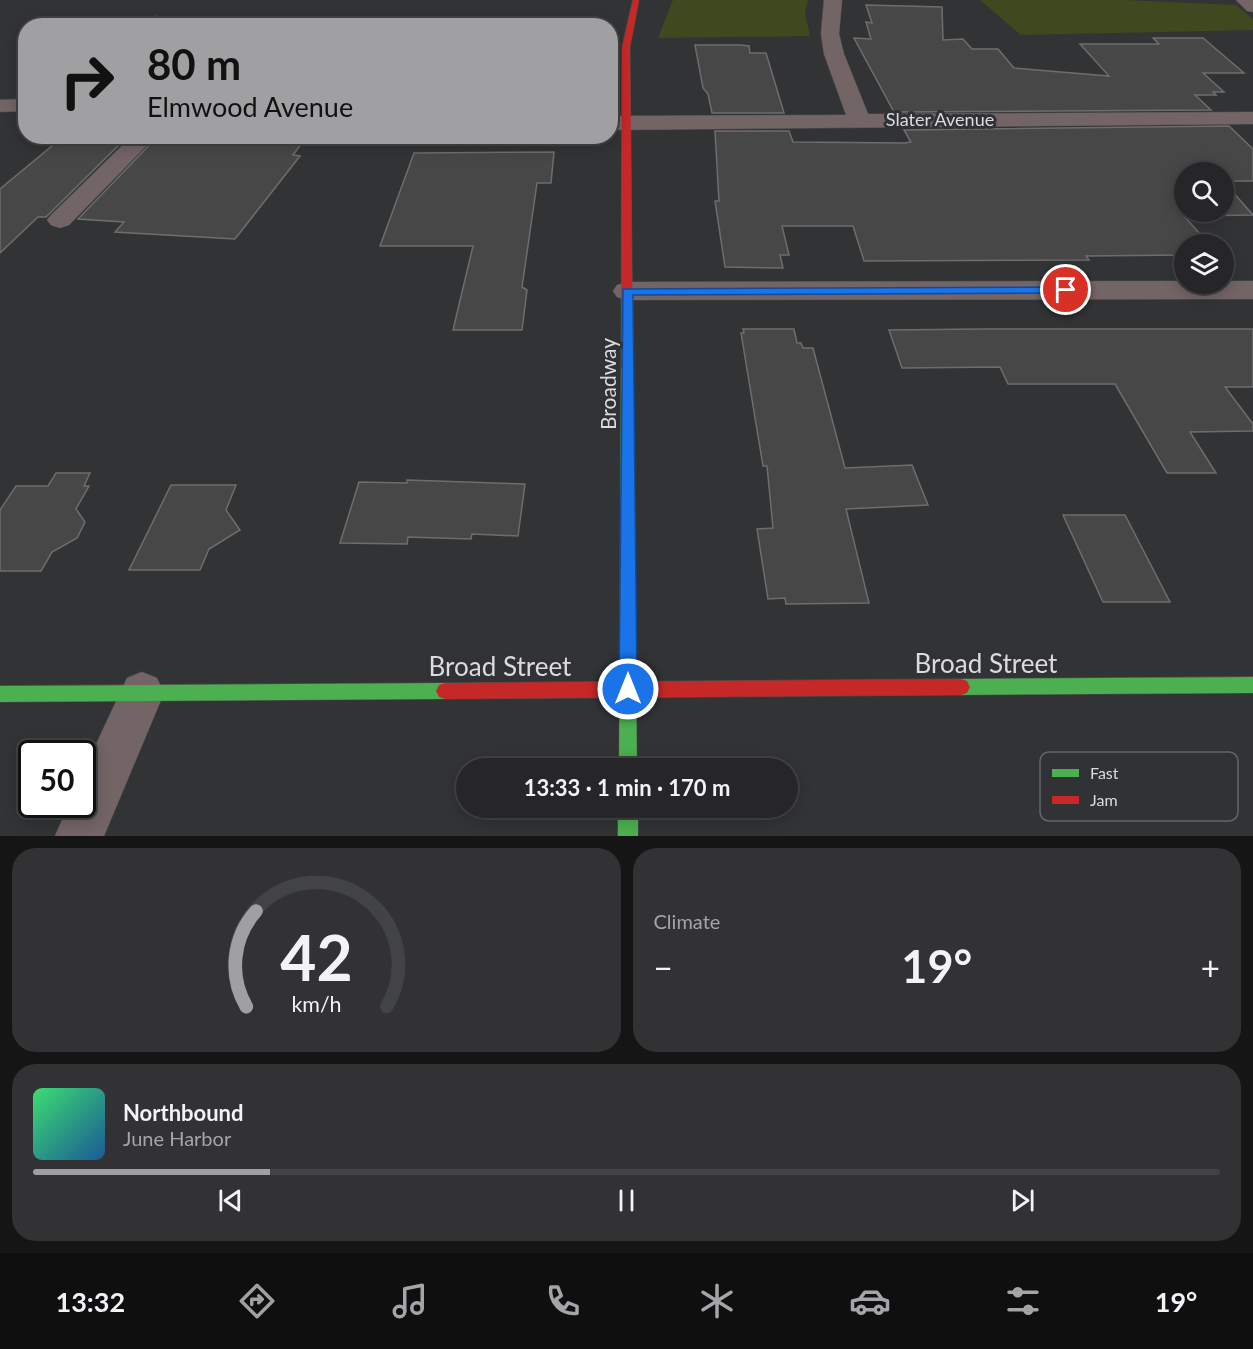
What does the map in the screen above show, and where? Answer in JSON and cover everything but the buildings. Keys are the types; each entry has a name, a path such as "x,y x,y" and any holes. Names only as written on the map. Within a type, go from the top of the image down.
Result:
{"main road":[{"name":"Broadway","path":"628,758 627,291 619,123 626,47 636,0"},
{"name":"Broad Street","path":"0,694 1253,684"},
{"path":"628,818 628,836"}],"street":[{"path":"833,0 830,34 834,54 859,120"},
{"path":"1245,0 1253,7"},
{"path":"0,106 18,105"},
{"name":"Slater Avenue","path":"619,123 1253,118"},
{"path":"60,220 137,144"},
{"path":"627,291 1253,290"},
{"path":"79,836 142,693"}],"green space":[{"path":"673,0 808,0 805,13 810,36 658,38"},
{"path":"980,0 1124,0 1236,5 1253,19 1253,30 1021,35"}],"traffic: fast":[{"path":"627,368 628,758"},
{"path":"961,687 1253,685"},
{"path":"0,694 445,691"},
{"path":"628,818 628,836"}],"traffic: jam":[{"path":"627,368 626,47 636,0"},
{"path":"445,691 961,687"}],"route":[{"path":"628,689 627,291 1066,290"}]}
